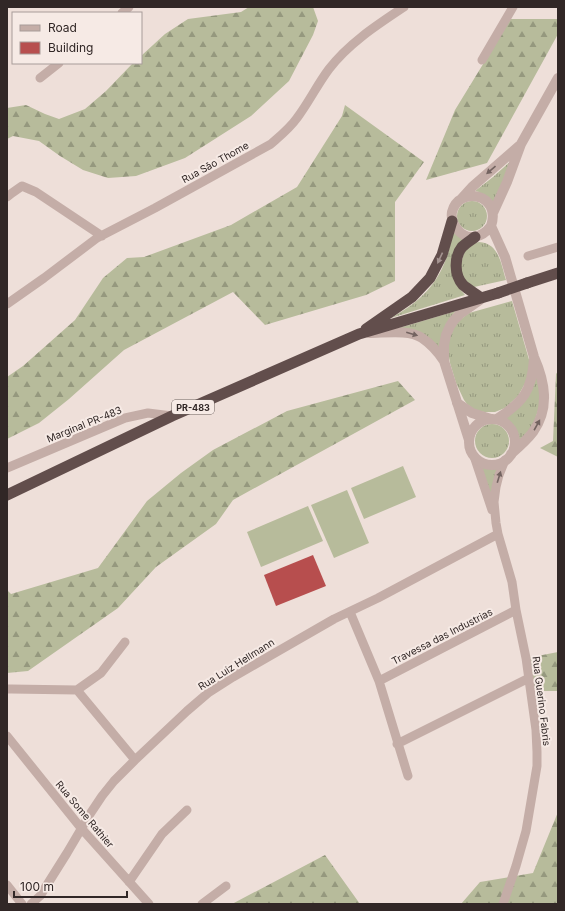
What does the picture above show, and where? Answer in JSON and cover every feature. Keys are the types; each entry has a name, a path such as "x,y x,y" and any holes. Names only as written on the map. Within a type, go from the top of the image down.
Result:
{"highway":[{"path":"359,334 412,297 430,278 442,255 452,221"},
{"path":"475,237 464,245 459,251 456,259 456,269 463,285 481,298"},
{"name":"PR-483","path":"7,495 172,416 359,334 498,293 558,273"}],"street":[{"name":"Rua São Thome","path":"7,304 97,238 271,144 282,135 296,119 329,69 344,52 368,32 404,7"},
{"path":"482,60 513,7"},
{"path":"40,78 58,64"},
{"path":"493,213 507,182 521,144 558,78"},
{"path":"462,198 478,196 485,200 490,206 493,213 493,220 491,226 481,235 469,237 458,231 452,221 453,211 458,202 472,186 521,144"},
{"path":"7,197 22,186 36,192 102,236"},
{"path":"474,456 483,463 489,464 494,464 508,457 534,431 542,413 544,393 539,370 505,257 491,226"},
{"path":"528,256 558,247"},
{"path":"481,298 460,314 450,326 445,340 444,361 469,440 471,451 496,523"},
{"path":"359,334 406,332 421,337 432,346 444,361"},
{"path":"469,440 470,435 476,425 481,422 494,419 510,411 520,402 531,382 534,357"},
{"path":"457,403 472,413 507,424 513,433 515,444 514,449 499,475 496,487 494,502 496,523"},
{"name":"Marginal PR-483","path":"7,468 125,418 148,413 172,416"},
{"name":"Rua Guerino Fabris","path":"496,523 512,582 529,678 536,730 537,766 526,831 503,904"},
{"name":"Rua Luiz Hellmann","path":"31,904 40,896 81,828 102,796 114,781 186,711 208,693 334,619 378,598 498,534"},
{"name":"Travessa das Industrias","path":"379,681 516,610"},
{"path":"350,612 379,681 408,776"},
{"path":"7,689 77,690 101,673 125,642"},
{"path":"398,744 529,678"},
{"path":"77,690 134,760"},
{"name":"Rua Some Rathier","path":"7,736 81,828 149,904"},
{"path":"129,882 162,834 187,810"},
{"path":"7,885 22,904"},
{"path":"202,904 226,886"},
{"path":"40,896 46,904"}],"green space":[{"path":"249,7 313,7 318,21 313,35 289,81 251,116 185,158 136,176 108,178 83,170 39,141 13,136 7,139 7,108 26,105 59,119 85,109 106,91 132,64 142,64 142,55 165,34 188,19 241,12"},
{"path":"509,19 558,19 558,34 487,163 426,180 455,110"},
{"path":"345,105 424,162 395,202 395,281 366,295 265,325 233,292 124,350 69,399 39,423 7,439 7,377 23,366 75,320 103,278 127,258 144,257 231,225 297,187 342,116"},
{"path":"512,160 493,205 479,192 475,191"},
{"path":"472,201 478,202 486,210 486,222 478,230 472,231 466,230 458,222 457,216 458,210 466,202"},
{"path":"453,231 463,239 459,288 465,295 391,318 416,302 434,283 446,260"},
{"path":"479,242 486,243 495,250 501,261 506,280 474,287 467,284 461,273 461,263 465,250"},
{"path":"512,301 530,363 528,378 518,396 505,408 495,412 475,410 464,400 456,383 448,352 448,339 456,323 469,313"},
{"path":"456,311 449,319 442,355 399,328"},
{"path":"536,365 542,398 533,426 518,442 514,427 502,418 509,415"},
{"path":"558,371 558,457 540,448 553,441 556,374"},
{"path":"398,381 415,400 233,500 216,524 156,567 118,608 28,671 7,673 7,590 11,594 98,568 147,501 181,473 213,450 287,411"},
{"path":"489,424 495,424 499,425 506,431 509,441 508,448 502,455 495,458 489,458 485,457 478,451 475,444 475,438 476,434 482,427"},
{"path":"480,465 489,467 499,466 491,500"},
{"path":"403,466 416,497 364,519 351,488"},
{"path":"347,490 369,543 334,558 311,505"},
{"path":"308,506 323,541 261,567 247,532"},
{"path":"558,652 558,691 532,691 527,658"},
{"path":"558,812 558,904 461,904 480,882 533,873"},
{"path":"325,855 360,904 232,904"}],"building":[{"path":"313,555 326,586 276,606 264,575"}]}
